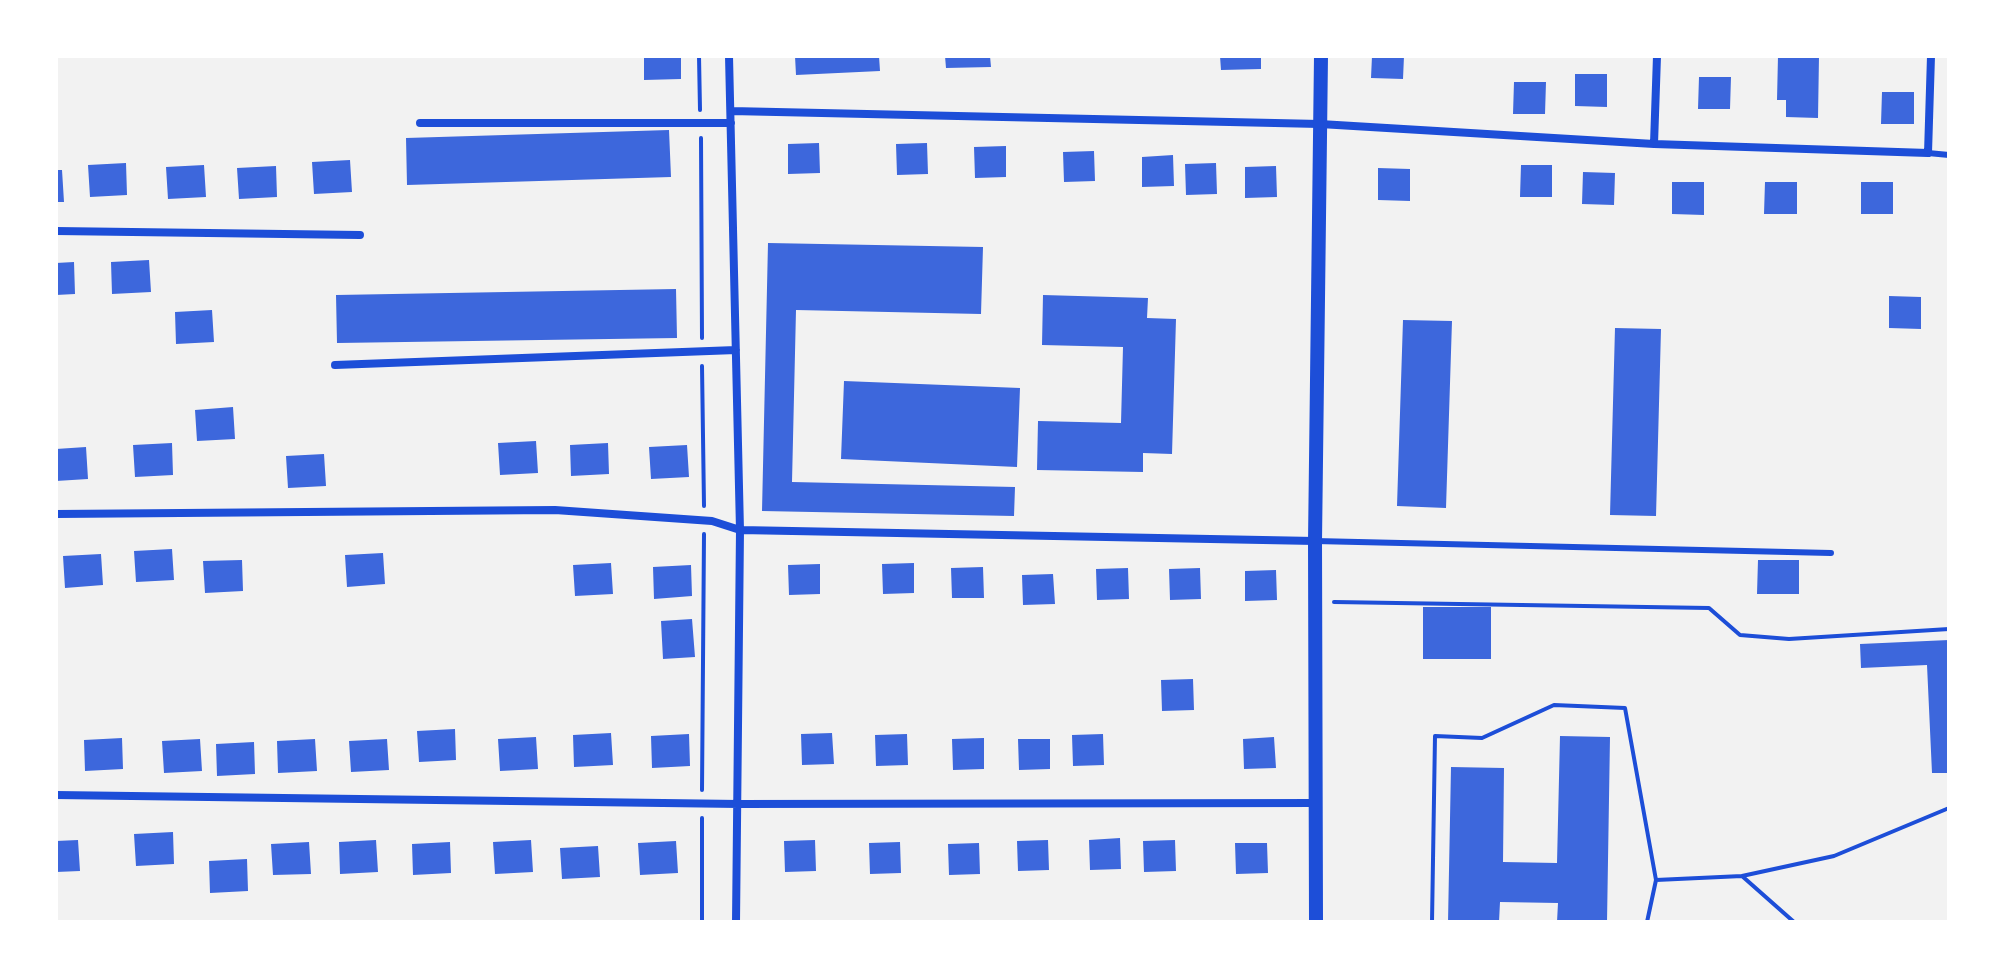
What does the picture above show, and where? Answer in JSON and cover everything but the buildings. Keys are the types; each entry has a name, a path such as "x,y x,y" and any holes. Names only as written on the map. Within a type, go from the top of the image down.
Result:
{"street":[{"path":"729,56 740,530 736,922"},
{"path":"1316,922 1315,541 1321,56"},
{"path":"1654,144 1657,56"},
{"path":"731,111 1320,124 1654,144 1928,153 1931,56"},
{"path":"420,123 731,123"},
{"path":"56,231 360,235"},
{"path":"335,365 736,350"},
{"path":"56,514 555,510 705,521 740,530 1315,541"},
{"path":"56,795 739,804 1317,803"}],"lane":[{"path":"1928,153 1949,155"},
{"path":"1315,541 1831,553"}],"path":[{"path":"699,56 705,521 702,922"},
{"path":"1315,602 1709,608 1740,635 1789,639 1949,629"},
{"path":"1432,922 1435,736 1482,738 1554,705 1625,708 1656,880 1647,922"},
{"path":"1656,880 1742,876 1834,856 1949,808"},
{"path":"1742,876 1794,922"}]}
